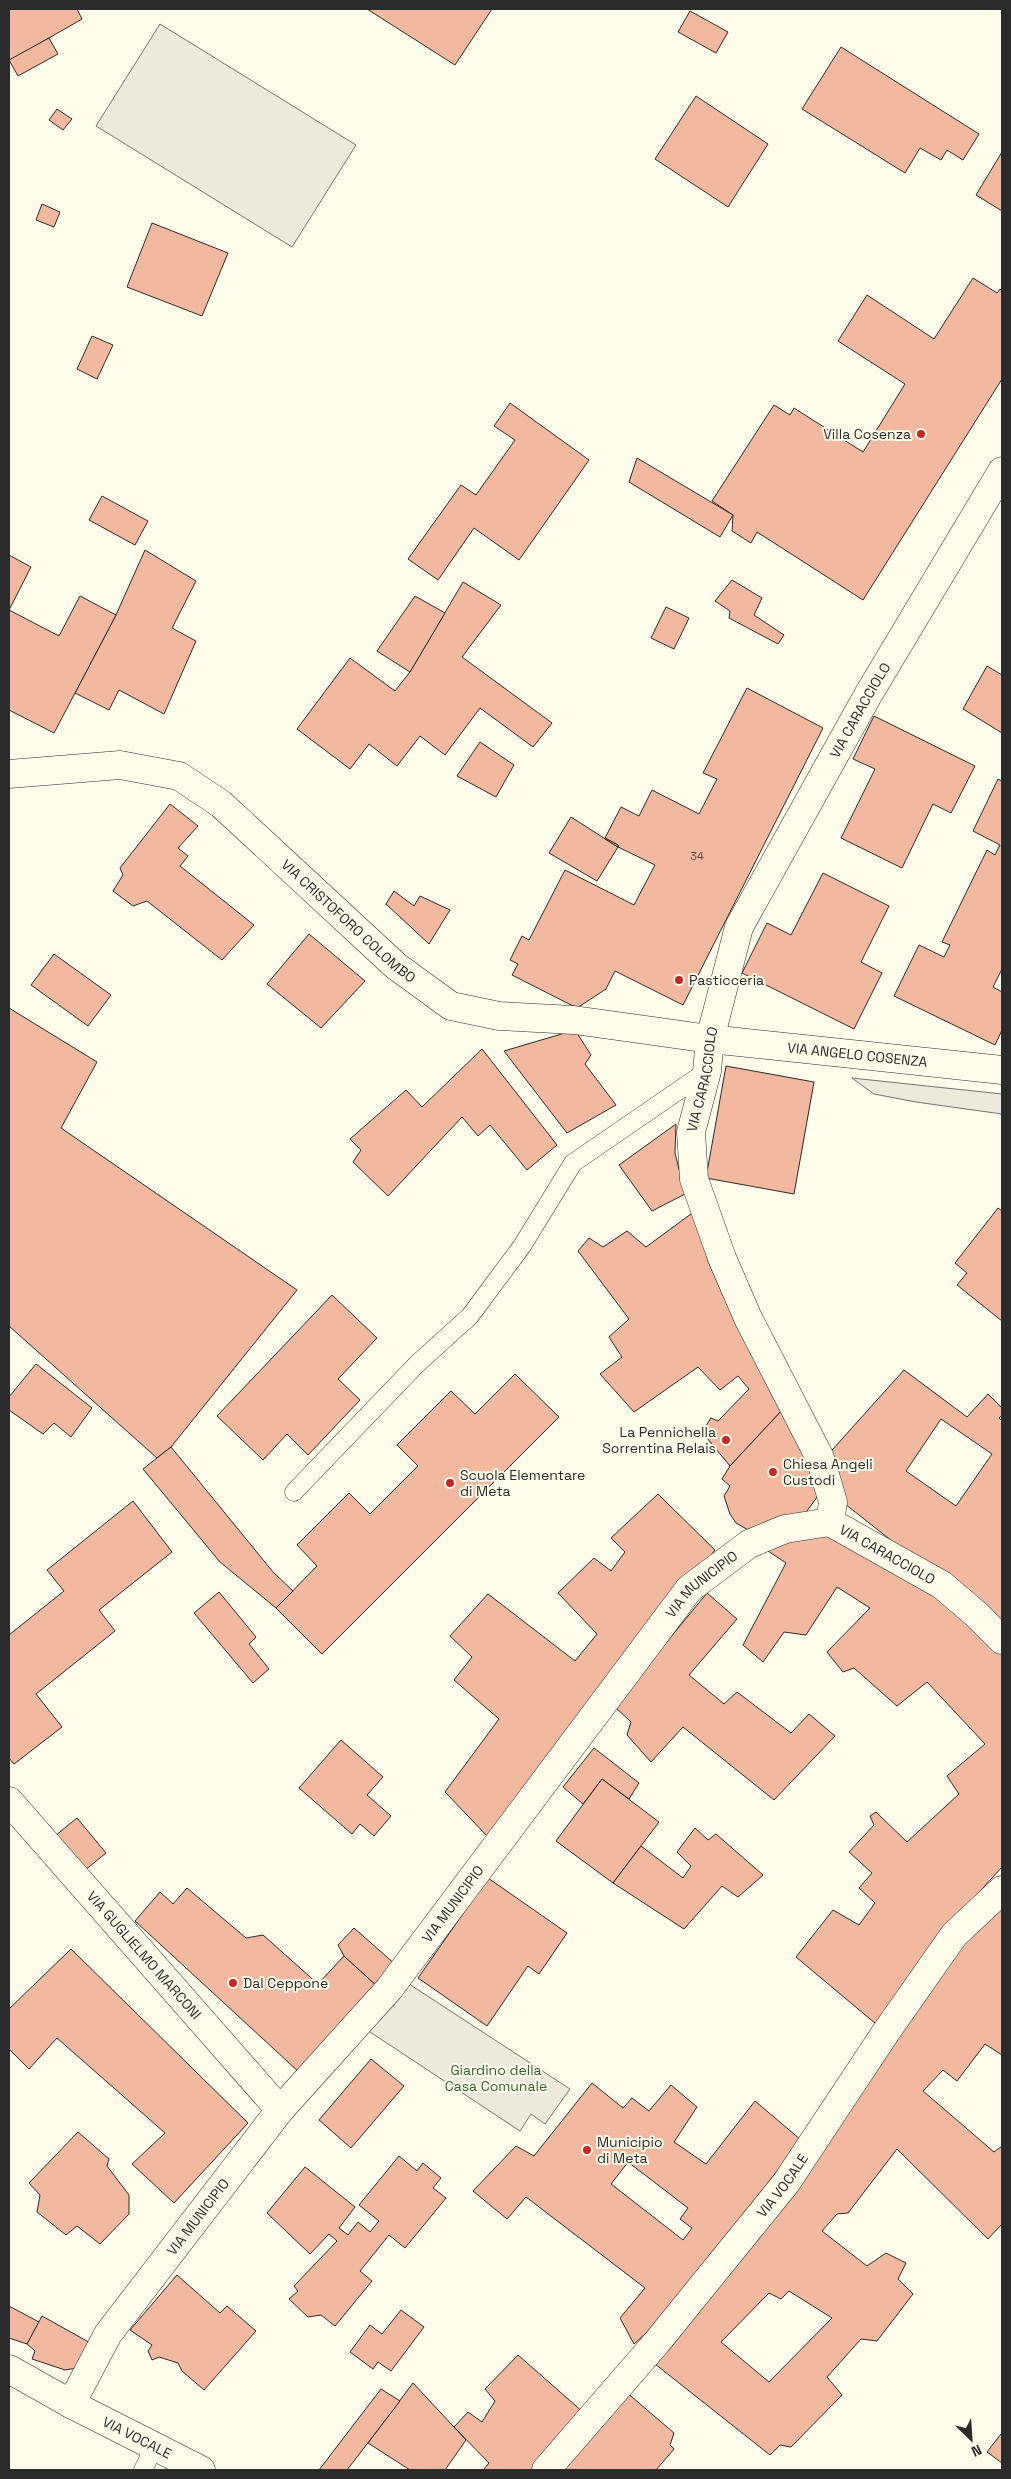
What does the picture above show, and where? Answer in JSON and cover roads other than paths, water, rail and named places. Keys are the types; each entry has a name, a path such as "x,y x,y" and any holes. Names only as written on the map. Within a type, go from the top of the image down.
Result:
{"street":[{"name":"VIA CARACCIOLO","path":"1002,471 868,695 740,927 710,1039 707,1071 691,1132 694,1179 722,1258 748,1318 820,1458 833,1502 830,1522 942,1585 976,1614 1002,1640"},
{"name":"VIA CRISTOFORO COLOMBO","path":"9,774 120,765 179,776 221,804 396,966 451,1006 499,1016 574,1020 710,1039"},
{"name":"VIA ANGELO COSENZA","path":"710,1039 1002,1070"},
{"name":"VIA MUNICIPIO","path":"71,2404 108,2334 280,2110 389,1989 689,1589 749,1544 786,1529 830,1522"},
{"name":"VIA GUGLIELMO MARCONI","path":"9,1801 280,2110"},
{"name":"VIA VOCALE","path":"546,2470 657,2342 786,2183 886,2032 954,1935 1002,1890"},
{"name":"VIA VOCALE","path":"9,2369 71,2404 148,2459 201,2470"}],"lane":[{"path":"294,1492 416,1364 470,1316 522,1246 573,1163 707,1071"}],"place":[{"name":"Villa Cosenza","path":"921,434"},
{"name":"Pasticceria","path":"679,980"},
{"name":"La Pennichella Sorrentina Relais","path":"726,1440"},
{"name":"Chiesa Angeli Custodi","path":"773,1472"},
{"name":"Scuola Elementare di Meta","path":"450,1483"},
{"name":"Dal Ceppone","path":"233,1983"},
{"name":"Municipio di Meta","path":"587,2150"}],"park label":[{"name":"Giardino della Casa Comunale","path":"496,2078"}]}
